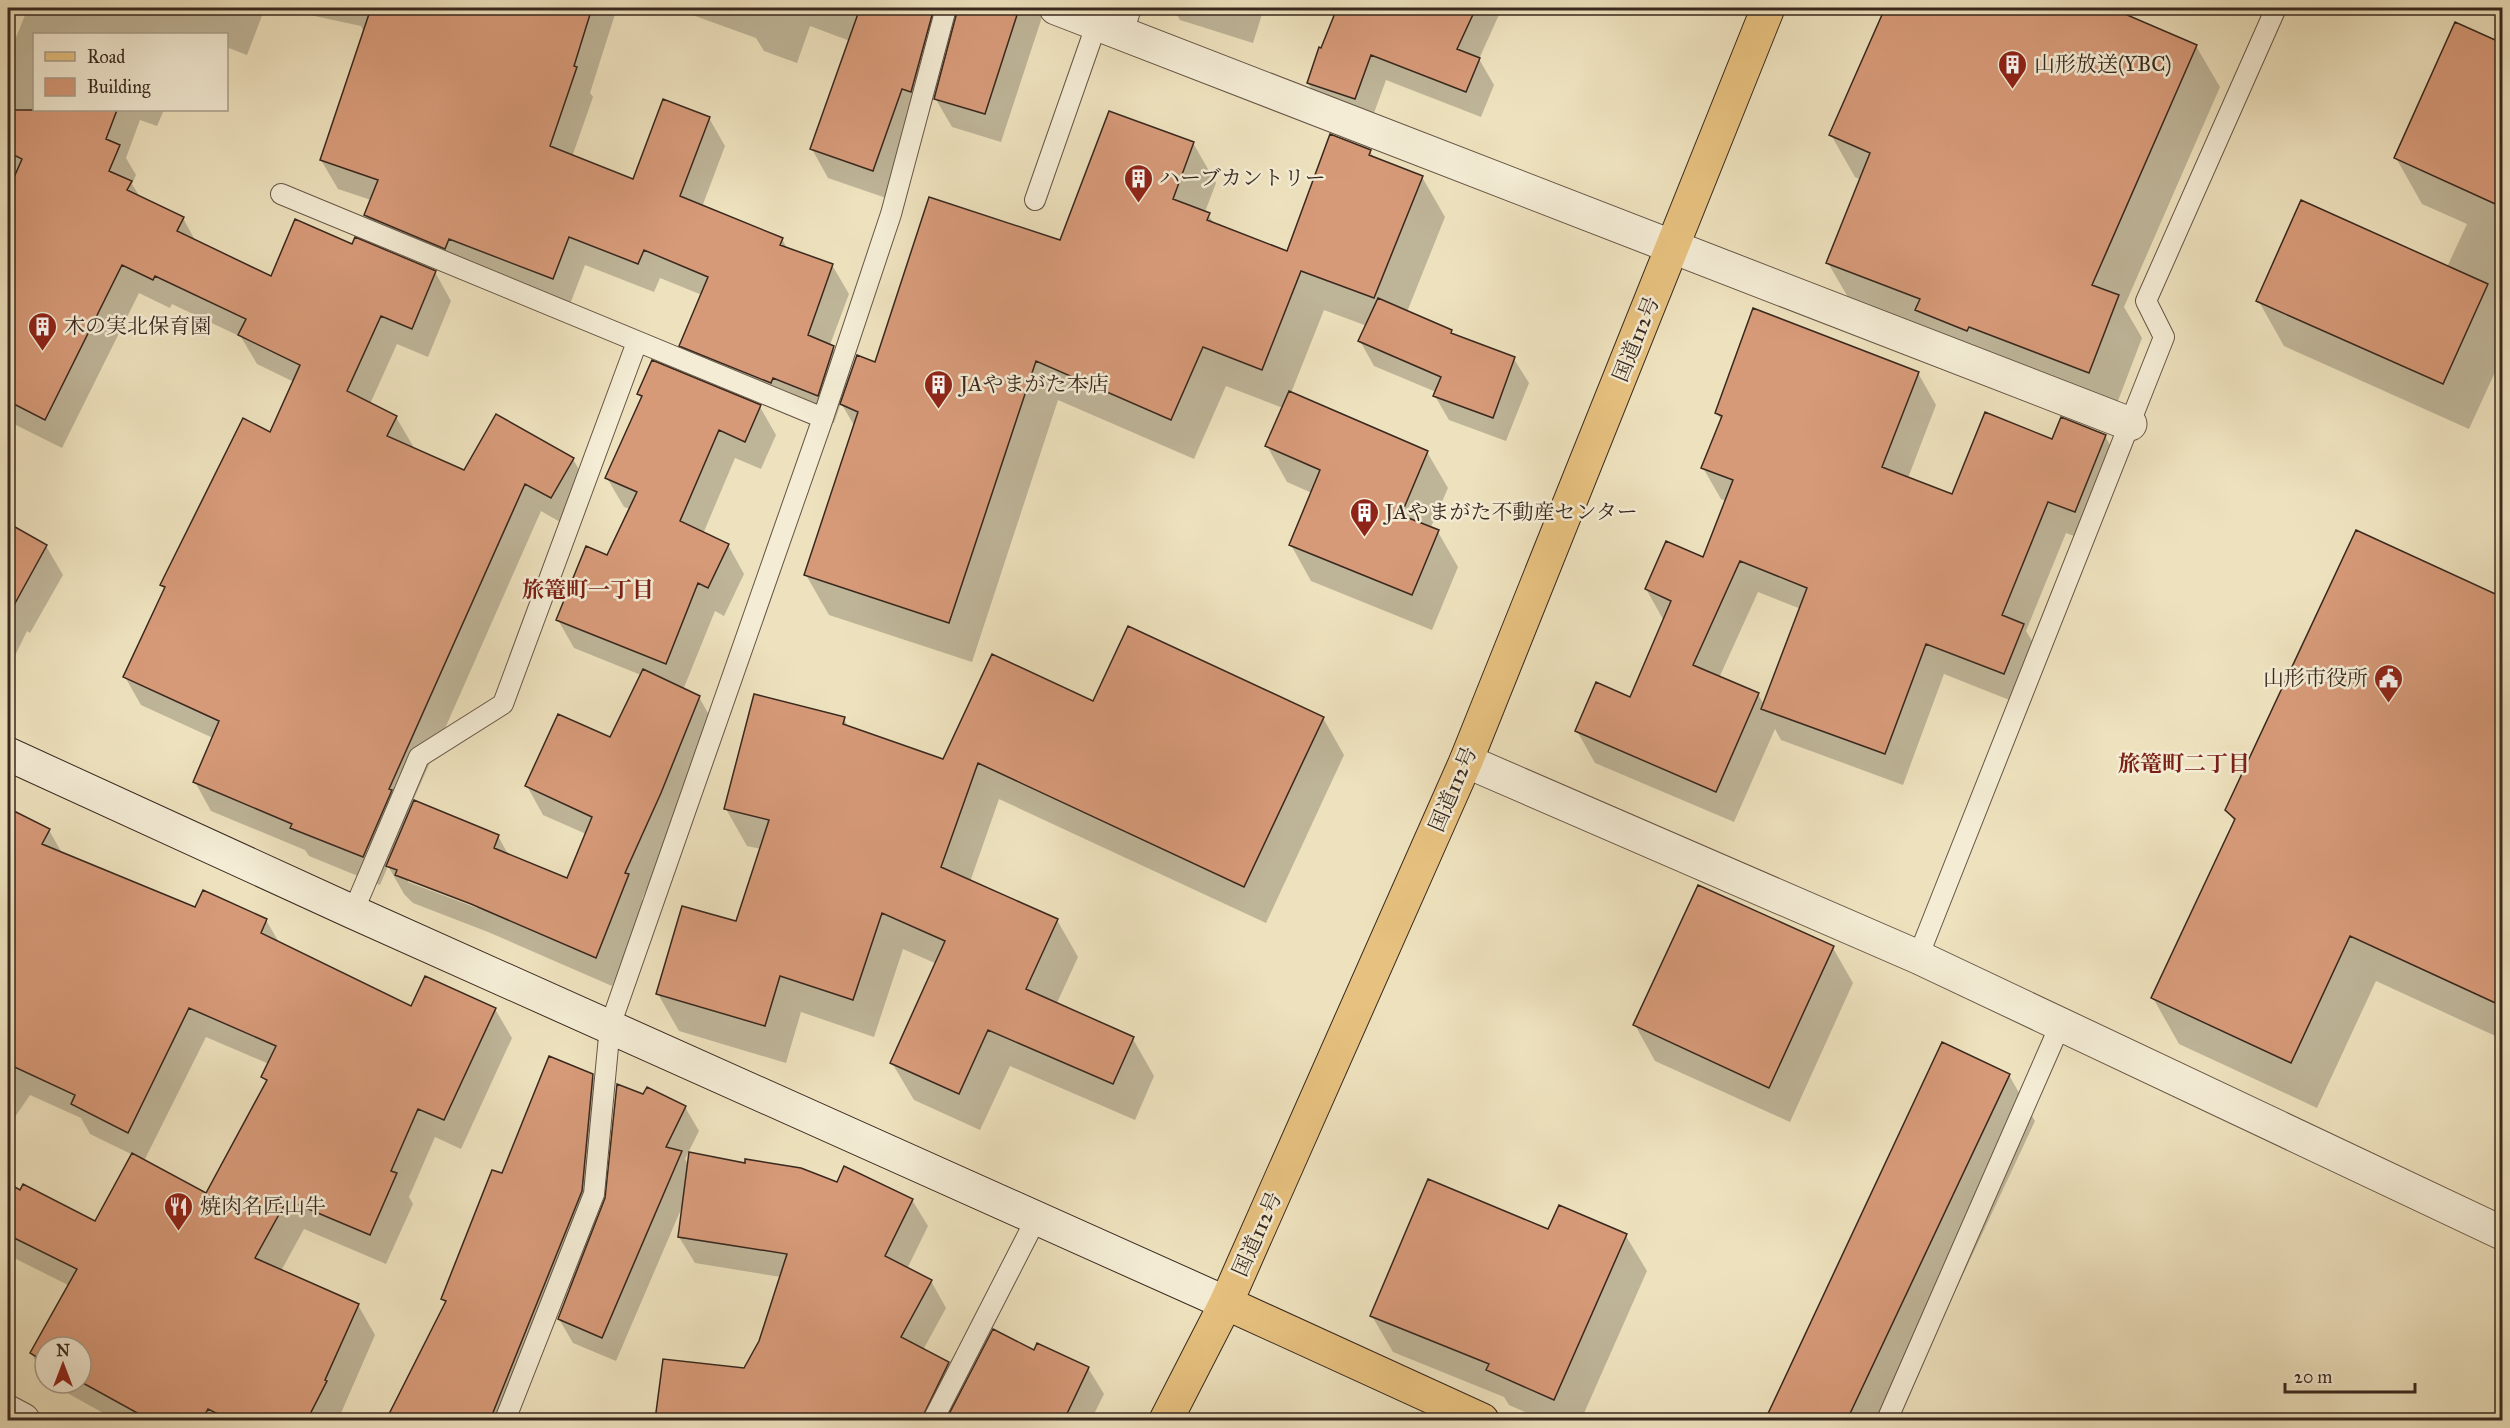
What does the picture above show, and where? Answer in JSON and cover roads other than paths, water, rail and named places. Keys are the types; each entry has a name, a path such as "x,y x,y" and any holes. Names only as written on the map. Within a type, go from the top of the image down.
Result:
{"main road":[{"name":"国道112号","path":"1482,1420 1226,1303 1466,761 1768,8"},
{"path":"1166,1420 1226,1303"}],"street":[{"path":"1056,8 1117,21 1673,249 2130,424"},
{"path":"8,754 353,912 1226,1303"},
{"path":"1466,761 1918,957 2502,1233"},
{"path":"8,1412 23,1420"}],"lane":[{"path":"505,1420 594,1194 610,1026 823,418 891,214 946,8"},
{"path":"1918,957 2164,337 2146,301 2276,8"},
{"path":"1035,200 1117,21"},
{"path":"281,194 823,418"},
{"path":"353,912 419,757 503,704 637,342"},
{"path":"1887,1420 2061,1023"},
{"path":"933,1420 1036,1219"}],"place":[{"name":"山形放送(YBC)","path":"2013,90"},
{"name":"ハーブカントリー","path":"1138,204"},
{"name":"木の実北保育園","path":"43,352"},
{"name":"JAやまがた本店","path":"939,410"},
{"name":"JAやまがた不動産センター","path":"1364,538"},
{"name":"山形市役所","path":"2389,704"},
{"name":"焼肉名匠山牛","path":"179,1232"}],"district":[{"name":"旅篭町一丁目","path":"588,589"},
{"name":"旅篭町二丁目","path":"2184,763"}]}
